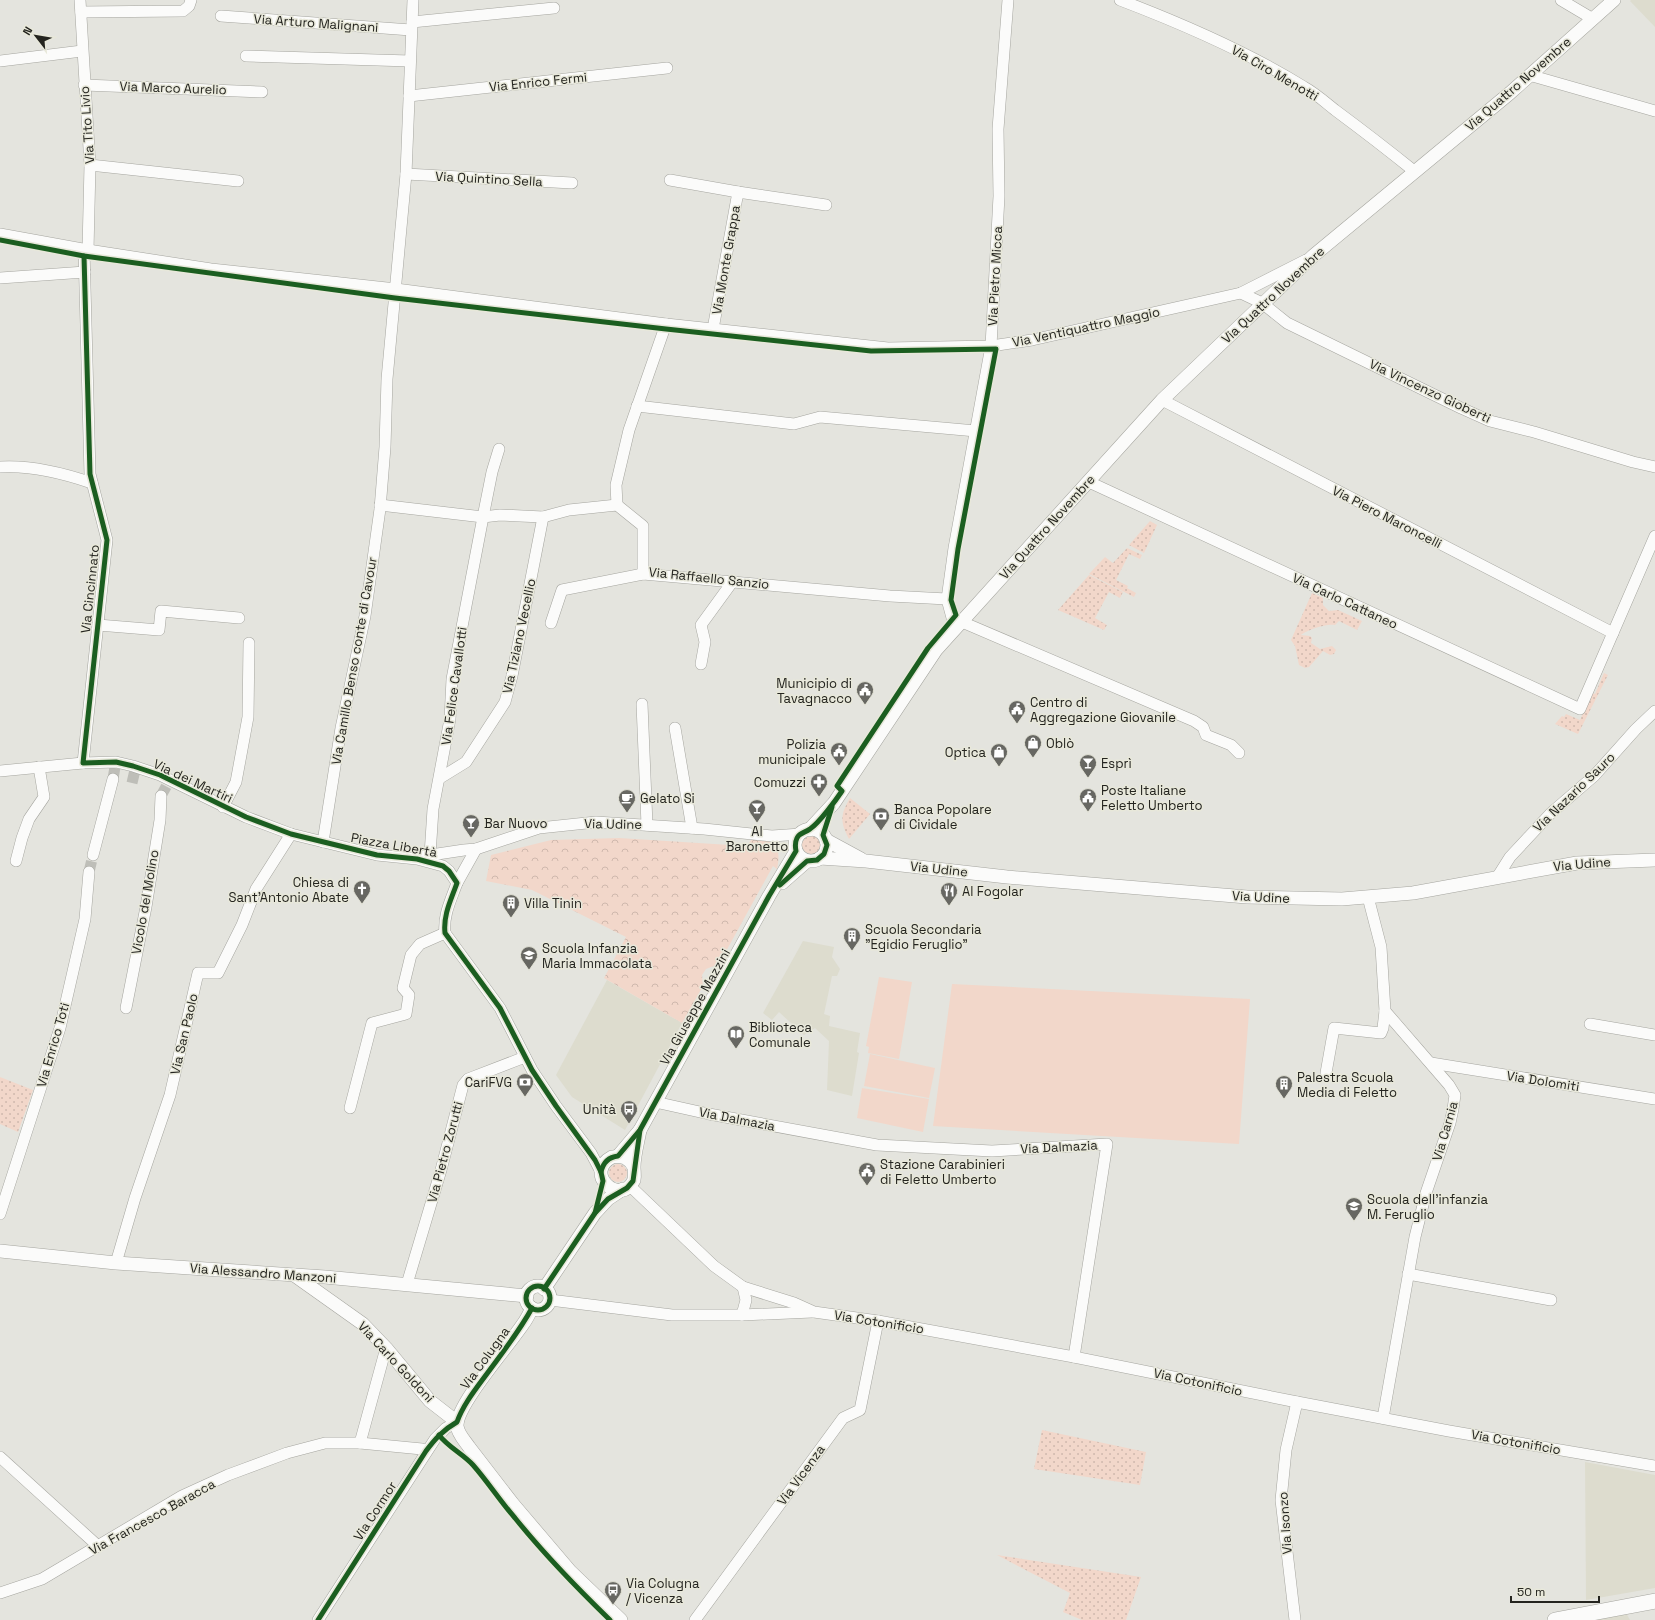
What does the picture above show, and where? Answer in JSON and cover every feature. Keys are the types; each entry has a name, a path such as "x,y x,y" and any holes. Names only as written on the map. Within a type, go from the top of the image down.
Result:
{"main road":[{"path":"1555,1620 1655,1601"}],"street":[{"name":"Via Tito Livio","path":"80,0 90,165 86,250"},
{"path":"81,12 183,11 189,6 191,0"},
{"path":"396,289 406,174 413,0"},
{"name":"Via Pietro Micca","path":"947,599 954,548 991,346 999,196 998,128 1008,0"},
{"name":"Via Ciro Menotti","path":"1120,0 1168,18 1210,37 1304,87 1371,136 1414,171"},
{"path":"1561,0 1592,19"},
{"name":"Via Quattro Novembre","path":"834,803 936,650 1162,400 1313,256 1529,75 1614,0"},
{"name":"Via Arturo Malignani","path":"220,16 412,26 554,8"},
{"path":"0,61 82,51"},
{"path":"246,56 410,61"},
{"name":"Via Enrico Fermi","path":"409,96 667,68"},
{"path":"1529,75 1655,112"},
{"name":"Via Marco Aurelio","path":"84,85 262,92"},
{"path":"90,165 238,181"},
{"name":"Via Quintino Sella","path":"406,174 572,183"},
{"name":"Via Monte Grappa","path":"670,180 826,205"},
{"name":"Via Monte Grappa","path":"713,329 738,192"},
{"name":"Via Ventiquattro Maggio","path":"0,234 86,250 211,269 396,289 666,324 888,348 991,346 1032,340 1241,293 1313,256"},
{"name":"Via Cincinnato","path":"83,763 106,540 90,474 85,272 86,250"},
{"path":"0,278 85,272"},
{"name":"Via Camillo Benso conte di Cavour","path":"323,842 341,728 365,616 380,505 385,447 387,379 396,289"},
{"path":"1241,293 1262,303"},
{"name":"Via Vincenzo Gioberti","path":"1262,303 1287,322 1490,421 1534,432 1633,462 1655,467"},
{"path":"380,505 482,518 500,515 543,517 569,510 617,505 616,485 629,430 666,324"},
{"name":"Via Piero Maroncelli","path":"1162,400 1613,632"},
{"path":"637,406 794,424 820,417 976,431"},
{"name":"Via Felice Cavallotti","path":"430,855 433,809 450,719 452,679 482,518 492,472 499,449"},
{"path":"0,467 14,466 62,473 92,483"},
{"name":"Via Carlo Cattaneo","path":"1089,482 1580,708 1613,632"},
{"name":"Via Raffaello Sanzio","path":"617,505 643,526 643,574 890,596 947,599"},
{"name":"Via Tiziano Vecellio","path":"440,778 466,762 505,702 512,676 543,517"},
{"path":"1613,632 1655,536"},
{"path":"551,623 562,590 643,574"},
{"path":"701,664 705,642 701,625 733,581"},
{"path":"947,599 958,625 1194,721 1203,727 1206,735 1231,745 1239,753"},
{"path":"98,625 159,630 161,611 239,618"},
{"path":"223,807 236,782 248,717 249,642"},
{"path":"642,704 647,825"},
{"name":"Via Nazario Sauro","path":"1498,876 1515,851 1551,813 1594,776 1636,729 1655,711"},
{"path":"675,728 692,828"},
{"name":"Via dei Martiri","path":"0,771 83,763 135,768 223,807 291,834"},
{"path":"16,860 29,819 44,796 39,767"},
{"path":"93,855 113,779"},
{"name":"Vicolo del Molino","path":"126,1008 146,907 160,820 160,796"},
{"path":"834,803 824,837 826,850 814,859 799,855 796,851 796,842 834,803"},
{"name":"Via Udine","path":"476,849 545,827 596,822 692,828 772,836 805,832"},
{"path":"805,832 814,830 824,837"},
{"name":"Piazza Libertà","path":"291,834 377,855 417,858 442,866 449,871 458,883"},
{"name":"Via San Paolo","path":"116,1263 170,1095 198,974 218,973 242,925 256,889 291,834"},
{"name":"Via Udine","path":"824,837 866,861"},
{"path":"476,849 458,883 447,912 444,924 445,933 500,1008 532,1070 556,1106 591,1152 602,1177 612,1189 626,1187"},
{"name":"Piazza Libertà","path":"417,858 476,849"},
{"name":"Via Giuseppe Mazzini","path":"640,1130 769,896 796,851"},
{"name":"Via Udine","path":"814,859 866,861 1006,877 1247,897 1335,899 1413,893 1577,862 1655,860"},
{"name":"Via Giuseppe Mazzini","path":"769,896 787,877 814,859"},
{"name":"Via Enrico Toti","path":"0,1214 60,1028 85,919 89,872"},
{"path":"1326,1073 1334,1028 1381,1033 1383,1028 1385,1011 1381,947 1368,897"},
{"path":"350,1108 372,1023 406,1014 409,995 403,988 411,955 420,944 445,933"},
{"name":"Via Carnia","path":"1382,1418 1415,1237 1426,1193 1450,1123 1455,1095 1431,1063 1385,1011"},
{"path":"1590,1024 1655,1035"},
{"name":"Via Pietro Zorutti","path":"407,1284 441,1170 463,1085 468,1079 525,1058"},
{"name":"Via Dolomiti","path":"1431,1063 1655,1099"},
{"name":"Via Dalmazia","path":"655,1102 709,1114 877,1145 992,1151 1107,1144 1074,1357"},
{"path":"618,1156 640,1130"},
{"path":"640,1130 634,1167 634,1178 626,1187 608,1199 595,1213 547,1294 546,1306 543,1309 536,1310 532,1308 527,1302 527,1296 535,1287 547,1294 672,1315 742,1315 814,1312"},
{"path":"595,1213 603,1165 607,1160 618,1156 627,1159 634,1167"},
{"name":"Via Cotonificio","path":"626,1187 714,1266 743,1287 794,1303 814,1312 878,1321 1074,1357 1382,1418 1655,1466"},
{"name":"Via Alessandro Manzoni","path":"0,1251 116,1263 407,1284 527,1296"},
{"path":"1408,1274 1551,1300"},
{"name":"Via Carlo Goldoni","path":"294,1275 363,1324 386,1348 430,1401 457,1422"},
{"path":"742,1315 746,1300 743,1287"},
{"name":"Via Colugna","path":"457,1422 460,1413 474,1390 524,1323 532,1308"},
{"name":"Via Vicenza","path":"695,1620 843,1418 860,1410 878,1321"},
{"path":"360,1443 386,1348"},
{"name":"Via Isonzo","path":"1295,1620 1281,1500 1286,1450 1297,1402"},
{"path":"457,1422 459,1432 517,1509 570,1571 621,1620"},
{"name":"Via Cormor","path":"318,1620 426,1451 446,1428 457,1422"},
{"name":"Via Francesco Baracca","path":"0,1593 42,1579 182,1496 228,1475 287,1453 326,1443 360,1443 426,1451"},
{"path":"0,1456 98,1546"}],"shaded area":[{"path":"1655,0 1655,27 1630,1"},
{"path":"803,941 834,947 832,957 840,969 837,976 832,976 824,1014 830,1016 829,1026 860,1033 857,1052 859,1053 852,1096 827,1090 829,1041 815,1028 804,1035 779,1012 772,1020 763,1013"},
{"path":"607,980 682,1023 625,1130 572,1097 556,1075"},
{"path":"1585,1462 1655,1475 1655,1588 1586,1600"},
{"path":"1626,1613 1630,1620 1593,1620"}],"green space":[{"path":"1150,521 1157,525 1144,553 1129,545"},
{"path":"1127,548 1142,555 1140,559 1129,554 1116,580 1128,586 1127,588 1136,593 1134,597 1089,574 1105,557 1113,563"},
{"path":"1089,575 1123,592 1120,598 1109,592 1095,618 1107,625 1104,630 1058,610"},
{"path":"1312,593 1323,598 1323,605 1329,611 1338,610 1362,621 1357,630 1339,621 1335,625 1317,627 1301,635 1310,636 1312,638 1311,643 1320,649 1332,646 1336,650 1334,654 1330,655 1323,651 1309,667 1305,668 1299,665 1295,646 1291,640"},
{"path":"1604,673 1608,675 1578,734 1555,724 1562,716 1564,717 1566,714 1580,720 1592,693 1595,694"},
{"path":"850,798 870,814 849,839 844,828 842,818 844,809"},
{"path":"807,836 815,836 820,841 818,852 815,854 807,854 802,849 802,841"},
{"path":"754,837 772,843 775,846 778,855 777,869 773,866 719,964 706,969 702,975 703,986 682,1023 604,978 626,937 532,890 486,881 491,855 551,840 619,838 746,846"},
{"path":"879,977 912,982 899,1059 868,1053 869,1047 866,1046"},
{"path":"952,984 1250,999 1239,1144 933,1126"},
{"path":"870,1054 935,1068 929,1098 864,1086"},
{"path":"0,1077 33,1090 18,1132 0,1124"},
{"path":"862,1088 929,1099 923,1132 857,1118"},
{"path":"614,1164 622,1164 627,1169 625,1180 622,1182 614,1182 609,1177 609,1169"},
{"path":"1042,1430 1146,1452 1140,1485 1034,1469"},
{"path":"997,1555 1141,1577 1126,1620 1082,1620 1063,1612 1070,1593"}],"tunnel":[{"path":"113,779 115,767"},
{"path":"132,783 135,770"},
{"path":"161,796 168,783"},
{"path":"89,872 93,855"}],"cycle path":[{"path":"0,240 84,256 395,298 666,329 871,351 996,349 958,549 951,600 956,615 928,648 837,786 842,791 818,822 798,836 795,846 796,851 769,896 640,1130 618,1156 607,1161 601,1172"},
{"path":"84,256 90,474 107,540 83,763 116,762 133,766 160,775 246,817 291,834 377,855 417,859 443,866 449,871 457,883 446,914 445,933 500,1008 532,1070 595,1160 601,1172 603,1181 595,1213"},
{"path":"780,885 807,861 817,860 824,854 827,845 823,835 832,807"},
{"path":"544,1289 595,1213 608,1199 627,1188 633,1181 640,1130"},
{"path":"538,1286 546,1290 550,1298 546,1306 538,1310 530,1306 526,1298 530,1290 538,1286"},
{"path":"318,1620 426,1451 440,1435 457,1422 470,1398 516,1334 532,1308"},
{"path":"439,1435 473,1465 537,1545 610,1620"}],"place":[{"name":"Municipio di Tavagnacco","path":"865,705"},
{"name":"Centro di Aggregazione Giovanile","path":"1017,724"},
{"name":"Oblò","path":"1033,758"},
{"name":"Polizia municipale","path":"839,766"},
{"name":"Optica","path":"999,767"},
{"name":"Esprì","path":"1088,778"},
{"name":"Comuzzi","path":"819,797"},
{"name":"Poste Italiane Feletto Umberto","path":"1088,812"},
{"name":"Gelato Si","path":"627,813"},
{"name":"Al Baronetto","path":"757,823"},
{"name":"Banca Popolare di Cividale","path":"881,831"},
{"name":"Bar Nuovo","path":"471,838"},
{"name":"Chiesa di Sant'Antonio Abate","path":"362,904"},
{"name":"Al Fogolar","path":"949,906"},
{"name":"Villa Tinin","path":"511,918"},
{"name":"Scuola Secondaria \"Egidio Feruglio\"","path":"852,951"},
{"name":"Scuola Infanzia Maria Immacolata","path":"529,970"},
{"name":"Biblioteca Comunale","path":"736,1049"},
{"name":"CariFVG","path":"525,1097"},
{"name":"Palestra Scuola Media di Feletto","path":"1284,1099"},
{"name":"Unità","path":"629,1124"},
{"name":"Stazione Carabinieri di Feletto Umberto","path":"867,1186"},
{"name":"Scuola dell'infanzia M. Feruglio","path":"1354,1221"},
{"name":"Via Colugna / Vicenza","path":"613,1605"}]}
